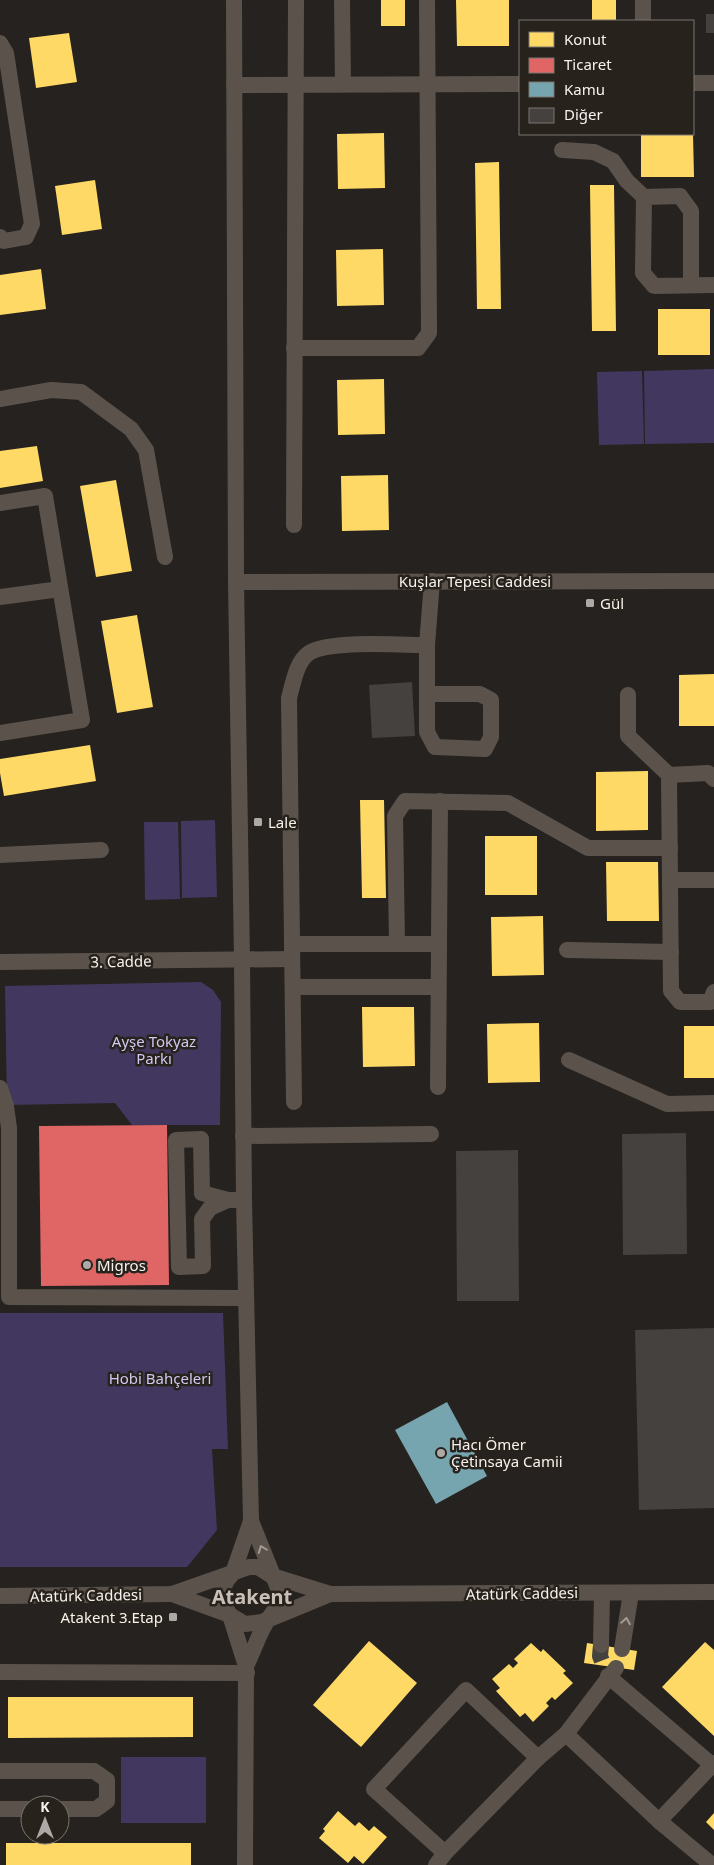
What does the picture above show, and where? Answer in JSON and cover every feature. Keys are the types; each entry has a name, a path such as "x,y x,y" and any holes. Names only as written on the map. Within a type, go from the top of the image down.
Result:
{"street":[{"path":"234,0 236,582 243,1136 236,1200 246,1298 251,1521 272,1576 278,1584 280,1593 276,1611 269,1618 247,1670"},
{"path":"294,525 296,0"},
{"path":"342,0 343,84"},
{"path":"294,348 418,348 429,333 427,0"},
{"path":"642,0 643,20"},
{"path":"0,43 6,53 32,224 26,237 4,241 0,238"},
{"path":"694,83 714,83"},
{"path":"234,85 519,84"},
{"path":"562,150 594,152 613,161 627,181 644,197 680,196 691,211 691,285"},
{"path":"644,197 644,273 654,286 714,285"},
{"path":"0,399 51,390 81,392 131,429 146,450 165,557"},
{"path":"0,503 45,496 82,720 0,733"},
{"path":"427,694 480,694 491,700 491,737 485,749 435,747 427,732 427,694 427,645 432,581"},
{"name":"Kuşlar Tepesi Caddesi","path":"236,582 714,581"},
{"path":"0,597 60,589"},
{"path":"294,1102 289,698 296,670 309,653 334,645 427,645"},
{"path":"628,695 628,736 669,775 671,991 680,1002 710,1002 714,992"},
{"path":"669,775 708,773 714,779"},
{"path":"397,944 394,816 405,801 508,803 588,848 670,848"},
{"path":"438,1087 440,801"},
{"path":"0,855 101,850"},
{"path":"670,880 714,880"},
{"name":"3. Cadde","path":"0,962 242,960 292,951 397,944 438,944"},
{"path":"568,950 671,952"},
{"path":"292,986 438,986"},
{"path":"569,1060 667,1104 714,1103"},
{"path":"0,1088 6,1106 10,1138 9,1297 246,1298"},
{"path":"243,1136 431,1134"},
{"path":"176,1140 201,1140 202,1193 236,1200 210,1208 202,1219 203,1266 179,1266 176,1140"},
{"path":"245,1865 247,1670 230,1615 222,1598 223,1589 233,1573 251,1521"},
{"path":"172,1594 249,1567 258,1567 272,1576 330,1594"},
{"name":"Atatürk Caddesi","path":"330,1594 714,1592"},
{"path":"622,1648 631,1593"},
{"path":"172,1594 230,1615 245,1624 262,1622 330,1594"},
{"name":"Atatürk Caddesi","path":"0,1596 172,1594"},
{"path":"601,1645 602,1594"},
{"path":"0,1672 247,1670"},
{"path":"538,1758 466,1690 374,1788 440,1859 538,1758 566,1734 606,1683 609,1671 713,1764 659,1821"},
{"path":"566,1734 659,1821 712,1865"},
{"path":"0,1771 94,1771 107,1780 107,1801 96,1809 70,1809"},
{"path":"0,1809 20,1809"}],"green space":[{"path":"714,369 714,443 645,444 644,371"},
{"path":"642,371 644,444 599,445 597,372"},
{"path":"215,820 217,897 182,898 181,821"},
{"path":"144,822 178,822 180,899 145,900"},
{"name":"Ayşe Tokyaz Parkı","path":"201,982 213,990 221,1002 220,1125 132,1125 115,1103 7,1105 5,986"},
{"name":"Hobi Bahçeleri","path":"0,1313 223,1313 228,1449 212,1449 217,1530 187,1567 0,1567"},
{"path":"121,1757 206,1757 206,1823 121,1823"}],"building: Konut":[{"path":"381,0 405,0 405,26 381,26"},
{"path":"456,0 509,0 509,46 457,46"},
{"path":"592,0 616,0 616,20 592,20"},
{"path":"69,33 77,82 36,88 29,38"},
{"path":"384,133 385,188 338,189 337,134"},
{"path":"641,135 693,135 694,177 641,177"},
{"path":"499,162 501,309 477,309 475,163"},
{"path":"95,180 102,229 62,235 55,186"},
{"path":"590,185 614,185 616,331 592,331"},
{"path":"383,249 384,305 337,306 336,250"},
{"path":"41,269 46,309 0,315 0,275"},
{"path":"658,309 710,309 710,355 658,355"},
{"path":"384,379 385,434 338,435 337,380"},
{"path":"37,446 43,481 0,488 0,451"},
{"path":"388,475 389,530 342,531 341,476"},
{"path":"116,480 132,571 96,577 80,486"},
{"path":"137,615 153,707 117,713 101,621"},
{"path":"714,674 714,726 679,726 679,675"},
{"path":"90,745 96,781 4,796 0,773 0,759"},
{"path":"648,771 648,830 596,831 596,772"},
{"path":"360,800 384,800 386,898 362,898"},
{"path":"485,836 537,836 537,895 485,895"},
{"path":"606,862 658,862 659,921 607,921"},
{"path":"543,916 544,975 492,976 491,917"},
{"path":"362,1007 414,1007 415,1066 363,1067"},
{"path":"539,1023 540,1082 488,1083 487,1024"},
{"path":"684,1026 714,1026 714,1078 684,1078"},
{"path":"369,1641 417,1683 361,1747 313,1705"},
{"path":"705,1642 714,1650 714,1736 662,1687"},
{"path":"531,1643 541,1652 543,1649 566,1671 563,1673 573,1683 555,1700 552,1697 546,1703 549,1706 533,1722 525,1713 520,1717 496,1691 500,1688 492,1679 509,1664 513,1668 518,1663 514,1659"},
{"path":"587,1643 637,1651 634,1670 584,1663"},
{"path":"8,1697 193,1697 193,1737 8,1738"},
{"path":"338,1811 355,1826 359,1822 369,1831 374,1826 387,1837 363,1864 354,1856 348,1863 319,1838 325,1831 323,1829"},
{"path":"714,1813 714,1830 706,1822"},
{"path":"6,1843 20,1843 20,1845 70,1845 70,1843 191,1843 191,1865 6,1865"}],"building: Ticaret":[{"path":"167,1125 169,1285 41,1286 39,1126"}],"building: Kamu":[{"name":"Hacı Ömer Çetinsaya Camii","path":"447,1402 487,1476 436,1504 395,1430"}],"building: Diğer":[{"path":"706,14 714,14 714,33 706,33"},
{"path":"412,682 415,736 372,738 369,685"},
{"path":"686,1133 687,1254 623,1255 622,1134"},
{"path":"518,1150 519,1301 457,1301 456,1151"},
{"path":"714,1328 714,1508 639,1510 635,1330"}],"tunnel":[{"path":"601,1645 600,1656 604,1666"}],"place":[{"name":"Gül","path":"590,603"},
{"name":"Lale","path":"258,822"},
{"name":"Migros","path":"87,1265"},
{"name":"Hacı Ömer Çetinsaya Camii","path":"441,1453"},
{"name":"Atakent 3.Etap","path":"173,1617"}],"district":[{"name":"Atakent","path":"252,1596"}]}
